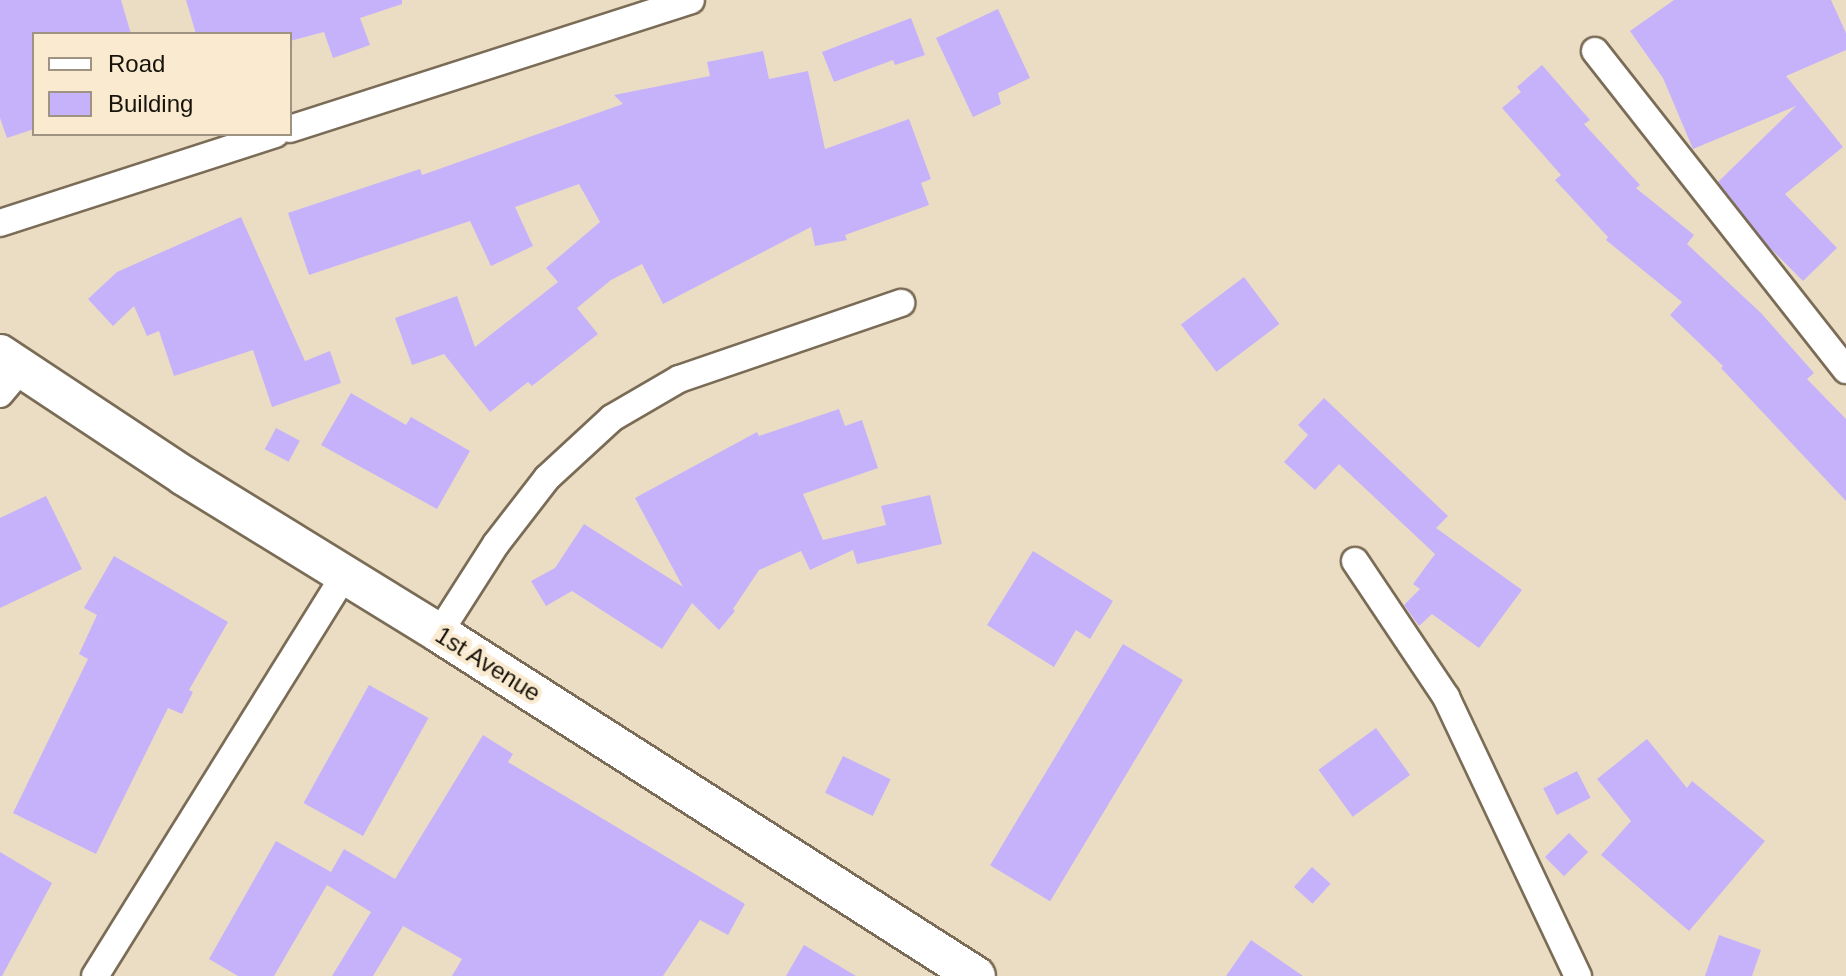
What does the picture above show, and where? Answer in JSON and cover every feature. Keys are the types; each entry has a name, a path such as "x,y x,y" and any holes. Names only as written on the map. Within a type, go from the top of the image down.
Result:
{"street":[{"path":"292,128 691,0"},
{"path":"1595,51 1846,370"},
{"path":"0,223 269,136"},
{"path":"439,633 496,544 547,478 612,418 679,379 901,303"},
{"name":"1st Avenue","path":"7,373 345,574 976,976"},
{"path":"1355,561 1446,697 1578,976"},
{"path":"95,976 345,574"}],"building":[{"path":"0,0 121,0 130,32 32,32 32,130 7,138 0,118"},
{"path":"186,0 402,0 402,4 360,18 370,45 333,58 324,32 292,40 292,32 195,32"},
{"path":"1674,0 1831,0 1846,33 1846,50 1786,76 1843,147 1785,194 1837,248 1803,281 1768,246 1718,182 1796,106 1693,149 1663,78 1630,31"},
{"path":"998,9 1030,78 998,93 1001,104 973,117 936,38"},
{"path":"911,18 925,55 895,65 893,60 834,82 822,52"},
{"path":"763,51 769,79 808,71 825,149 909,119 931,179 921,183 929,205 845,235 847,240 815,246 811,227 663,304 642,264 611,280 577,308 598,334 532,386 528,382 490,412 444,354 412,365 395,318 457,296 475,347 558,282 546,268 600,222 579,184 515,207 533,246 491,266 470,221 309,275 288,213 420,169 422,175 623,104 614,95 710,76 707,62"},
{"path":"1542,65 1590,120 1584,124 1640,185 1636,188 1694,235 1687,244 1761,313 1814,373 1807,379 1846,419 1846,501 1721,368 1723,366 1670,315 1682,302 1606,240 1608,237 1555,180 1561,175 1502,108 1521,92 1517,87"},
{"path":"241,217 305,361 330,351 341,383 272,407 253,350 174,376 159,331 147,336 134,306 113,326 88,299 117,272"},
{"path":"1244,277 1280,324 1216,372 1181,325"},
{"path":"351,393 406,425 411,417 470,451 437,509 321,445"},
{"path":"1324,398 1448,516 1436,528 1522,590 1479,648 1432,614 1419,626 1404,605 1420,589 1413,584 1435,554 1339,464 1315,490 1284,462 1308,435 1298,425"},
{"path":"839,409 845,426 862,420 878,468 803,494 823,540 886,525 881,506 930,495 942,544 857,564 853,550 810,570 801,551 759,570 733,609 735,611 719,630 692,603 662,649 572,591 546,606 531,581 555,568 584,524 683,587 635,498 757,432 759,436"},
{"path":"276,428 300,441 289,462 265,449"},
{"path":"46,496 82,569 0,608 0,518"},
{"path":"1033,551 1113,601 1090,639 1076,630 1054,667 987,625"},
{"path":"114,556 228,622 189,690 193,692 182,714 168,708 96,854 13,813 88,659 79,654 97,615 84,608"},
{"path":"1123,644 1183,680 1050,901 990,865"},
{"path":"369,685 428,718 363,836 304,803"},
{"path":"1376,728 1410,775 1353,817 1319,770"},
{"path":"483,735 513,754 508,762 745,904 728,935 700,920 663,976 452,976 462,959 403,926 373,976 332,976 371,912 327,885 274,976 238,976 209,959 276,841 331,872 344,849 395,879"},
{"path":"1647,739 1687,788 1692,781 1765,841 1689,931 1601,855 1631,821 1597,779"},
{"path":"843,756 891,779 873,816 825,793"},
{"path":"1577,771 1591,798 1557,815 1543,788"},
{"path":"1569,833 1588,852 1564,876 1545,857"},
{"path":"0,852 52,883 2,976 0,976"},
{"path":"1312,867 1331,884 1313,904 1294,887"},
{"path":"1719,935 1761,950 1752,976 1705,976"},
{"path":"1251,940 1303,976 1226,976"},
{"path":"804,945 856,976 786,976"}]}
